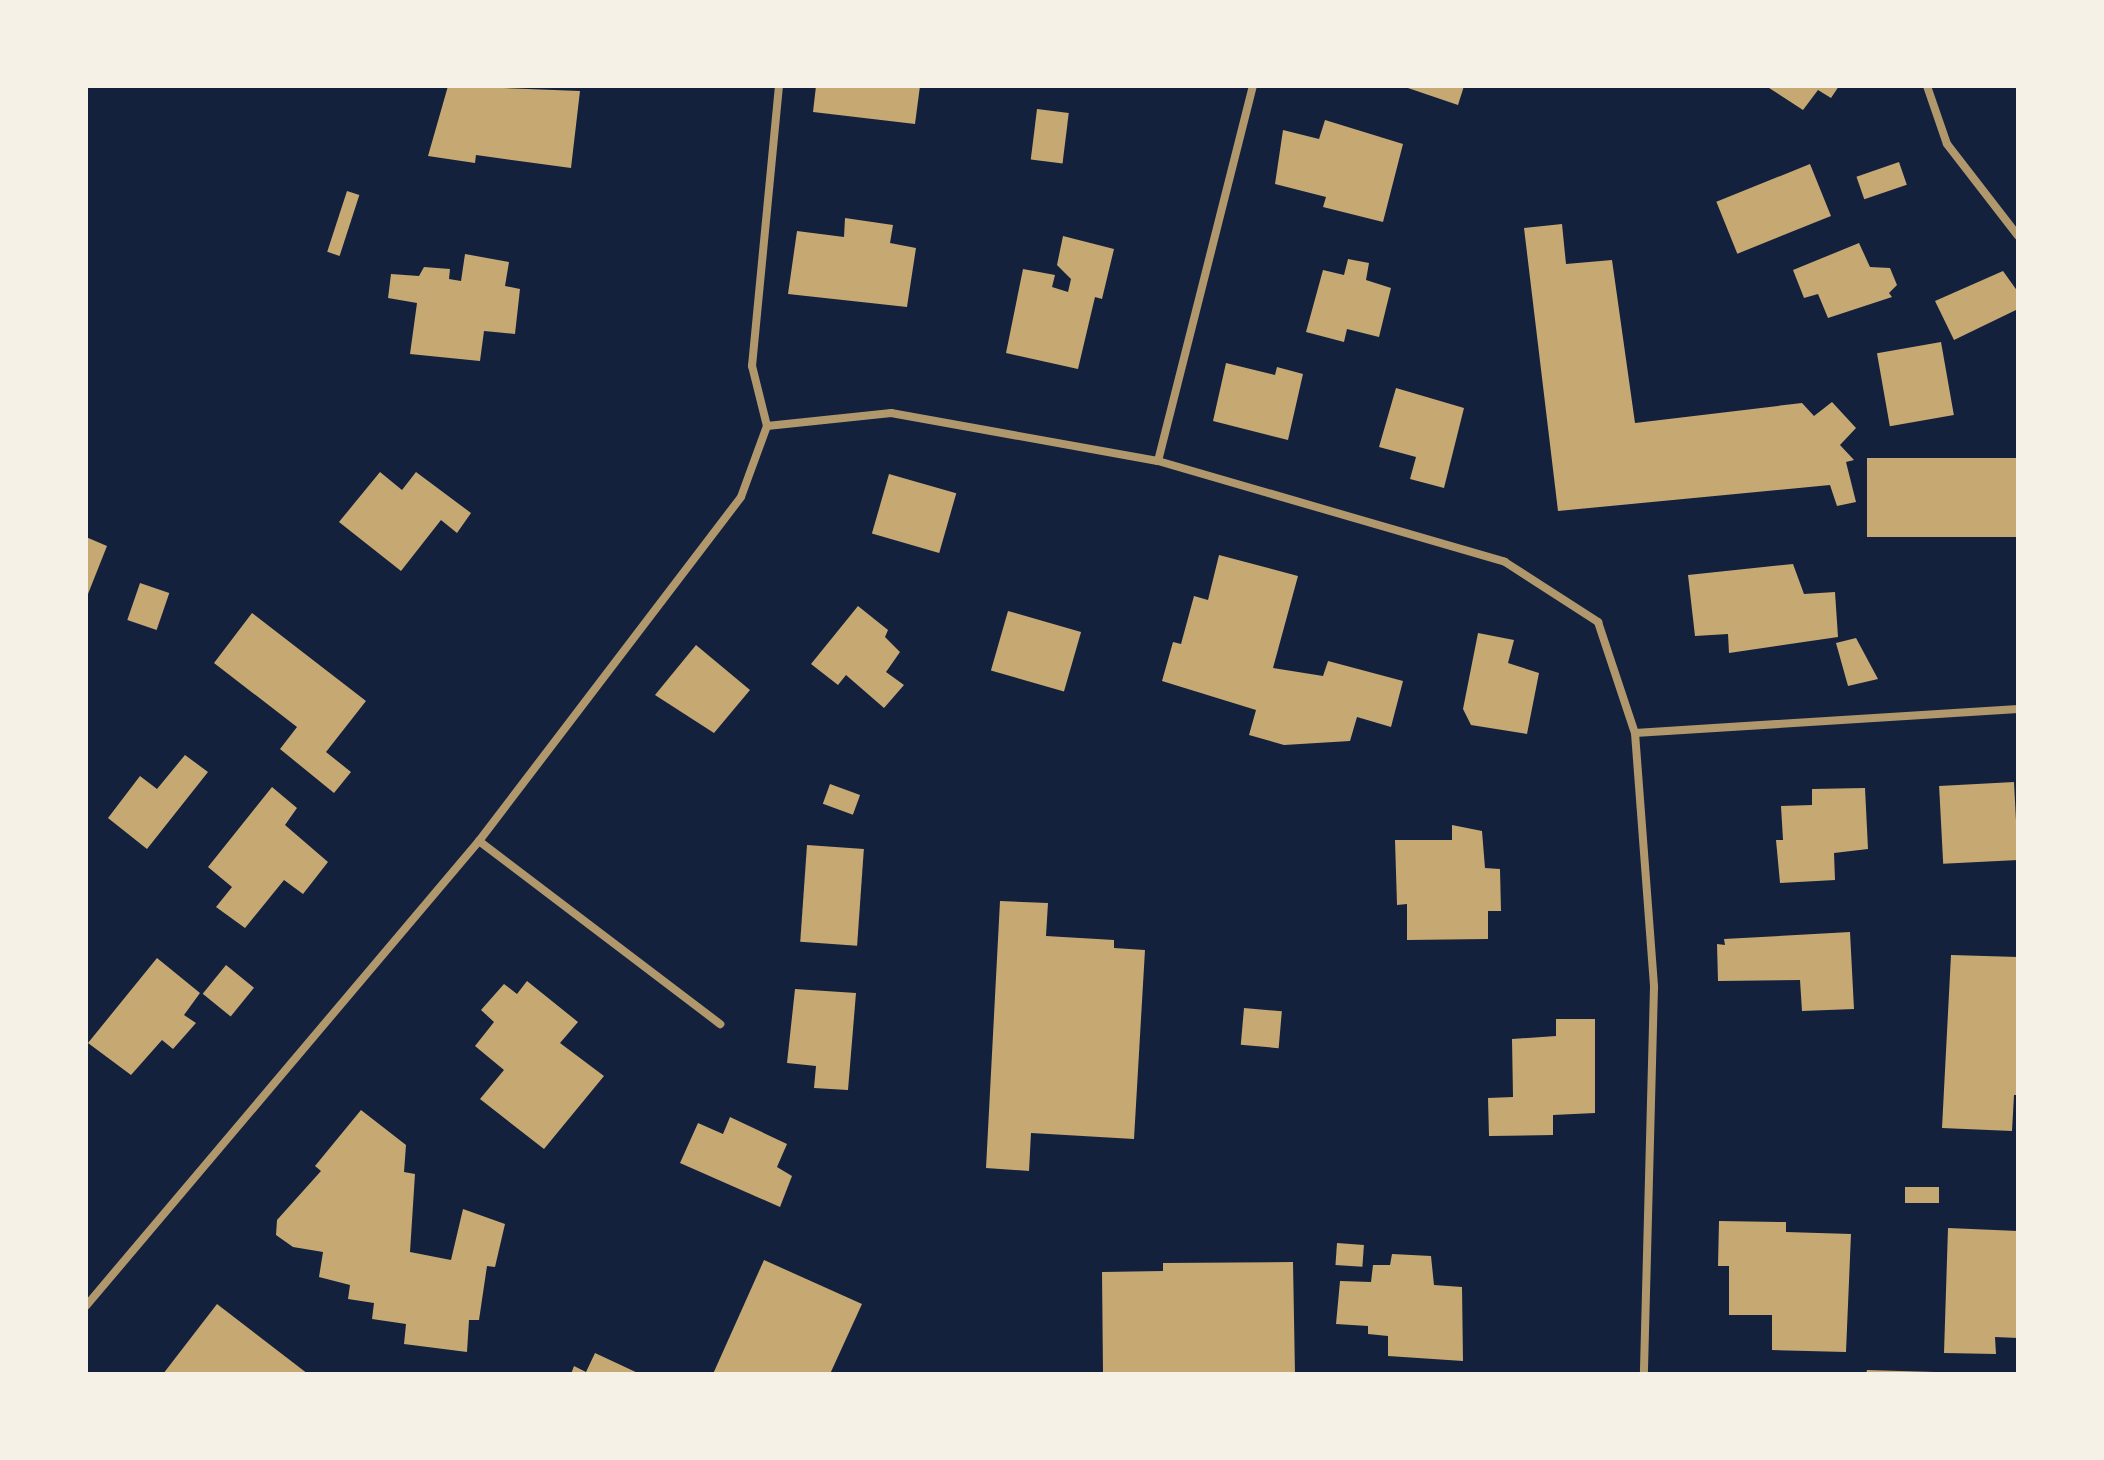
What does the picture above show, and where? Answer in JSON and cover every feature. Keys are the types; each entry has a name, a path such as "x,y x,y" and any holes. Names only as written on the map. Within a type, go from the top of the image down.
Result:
{"street":[{"path":"86,1306 479,841 741,497 767,426 752,366 779,86"},
{"path":"1158,461 1253,86"},
{"path":"1927,86 1947,144 2018,236"},
{"path":"767,426 891,413 1158,461 1505,562 1598,622 1635,733 1654,987 1644,1374"},
{"path":"1635,733 2018,709"},
{"path":"479,841 720,1024"}],"building":[{"path":"448,86 580,91 571,168 476,155 475,163 428,156"},
{"path":"816,86 920,86 915,124 813,112"},
{"path":"1402,86 1464,86 1458,105"},
{"path":"1766,86 1839,86 1831,98 1818,90 1803,110"},
{"path":"1037,109 1069,113 1063,164 1031,160"},
{"path":"1325,120 1403,144 1383,222 1323,207 1326,197 1275,184 1283,130 1319,139"},
{"path":"1899,162 1907,185 1864,199 1856,177"},
{"path":"1810,164 1831,216 1737,254 1716,202"},
{"path":"347,191 359,195 340,256 327,252"},
{"path":"845,218 893,225 890,243 916,248 907,307 788,294 797,231 844,237"},
{"path":"1562,224 1566,264 1612,260 1635,423 1802,403 1814,416 1832,402 1856,428 1840,445 1854,460 1846,462 1856,502 1837,506 1830,485 1558,511 1524,228"},
{"path":"1063,236 1114,249 1102,299 1095,297 1078,369 1006,353 1023,269 1055,275 1052,287 1068,292 1071,279 1057,265"},
{"path":"1859,243 1870,267 1890,268 1897,285 1889,293 1892,297 1828,318 1818,294 1804,298 1793,270"},
{"path":"465,254 509,262 505,286 520,289 515,334 484,331 480,361 410,354 417,303 388,298 391,274 419,276 424,267 450,269 449,279 461,281"},
{"path":"1348,259 1369,263 1366,280 1391,288 1379,337 1347,329 1344,342 1306,332 1323,270 1344,275"},
{"path":"2003,271 2018,292 2018,309 1954,340 1935,301"},
{"path":"1941,342 1954,415 1890,426 1877,353"},
{"path":"1226,363 1275,375 1277,367 1303,374 1288,440 1213,421"},
{"path":"1396,388 1464,408 1444,488 1410,479 1416,457 1379,447"},
{"path":"1867,458 2018,458 2018,537 1867,537"},
{"path":"380,472 402,490 416,472 471,513 457,533 441,520 401,571 339,522"},
{"path":"889,474 956,493 939,553 872,534"},
{"path":"86,537 107,546 86,599"},
{"path":"1219,555 1298,576 1273,668 1323,676 1328,661 1403,681 1391,727 1357,717 1350,741 1284,745 1249,735 1256,710 1162,681 1173,642 1181,644 1194,596 1208,600"},
{"path":"1793,564 1804,594 1835,592 1838,637 1729,653 1728,634 1695,636 1688,575"},
{"path":"140,583 169,593 157,630 127,620"},
{"path":"858,606 888,630 885,637 900,652 886,672 904,685 884,708 846,675 838,685 811,664"},
{"path":"1008,611 1081,632 1064,692 991,671"},
{"path":"252,613 366,701 326,752 351,772 334,793 280,749 297,727 214,663"},
{"path":"1478,633 1514,640 1508,663 1539,673 1527,734 1471,725 1463,709"},
{"path":"1856,638 1878,679 1848,686 1836,643"},
{"path":"696,645 750,690 714,733 655,695"},
{"path":"185,755 208,772 147,849 108,818 140,776 157,789"},
{"path":"2014,782 2018,860 1943,864 1939,786"},
{"path":"830,784 860,795 853,815 823,804"},
{"path":"272,787 297,808 285,825 328,862 303,894 284,880 245,928 216,907 232,887 208,867"},
{"path":"1865,788 1868,849 1834,853 1835,880 1780,883 1776,840 1783,840 1781,806 1812,805 1812,789"},
{"path":"1452,825 1482,831 1485,868 1500,869 1501,911 1488,911 1488,939 1407,940 1407,904 1397,905 1395,840 1452,840"},
{"path":"807,845 864,849 857,946 800,942"},
{"path":"1000,901 1048,903 1046,936 1114,940 1114,948 1145,950 1134,1139 1031,1133 1029,1171 986,1168"},
{"path":"1850,932 1854,1009 1802,1011 1800,980 1718,981 1717,944 1725,945 1724,939"},
{"path":"1951,955 2018,957 2018,1095 2014,1095 2012,1131 1942,1128"},
{"path":"157,958 200,993 184,1015 196,1023 173,1049 162,1040 131,1075 88,1043"},
{"path":"226,965 254,988 231,1016 203,994"},
{"path":"527,981 578,1022 560,1043 604,1076 544,1149 480,1099 504,1070 475,1046 494,1022 481,1010 504,984 517,994"},
{"path":"795,989 856,993 848,1090 814,1088 816,1066 787,1063"},
{"path":"1244,1008 1282,1011 1279,1048 1241,1045"},
{"path":"1556,1019 1595,1019 1595,1113 1553,1115 1553,1135 1489,1136 1488,1098 1513,1097 1512,1039 1556,1036"},
{"path":"361,1110 406,1145 404,1172 415,1174 410,1252 451,1260 463,1209 505,1224 495,1267 487,1266 479,1320 469,1320 467,1352 404,1344 406,1324 372,1319 374,1303 348,1299 350,1285 319,1277 323,1252 293,1247 276,1235 277,1220 321,1171 315,1166"},
{"path":"730,1117 787,1144 777,1167 792,1176 780,1207 680,1163 698,1123 723,1134"},
{"path":"1905,1187 1939,1187 1939,1203 1905,1203"},
{"path":"1719,1221 1786,1222 1786,1232 1851,1234 1846,1352 1772,1350 1772,1315 1729,1315 1729,1266 1718,1266"},
{"path":"1948,1228 2018,1231 2018,1338 1995,1337 1996,1354 1944,1353"},
{"path":"1337,1243 1364,1245 1362,1267 1335,1265"},
{"path":"1392,1254 1431,1256 1434,1285 1462,1287 1463,1361 1388,1356 1388,1336 1368,1334 1368,1326 1336,1324 1340,1281 1371,1282 1373,1265 1390,1265"},
{"path":"764,1260 862,1304 830,1374 713,1374"},
{"path":"1293,1262 1295,1374 1103,1374 1102,1272 1163,1271 1163,1263"},
{"path":"217,1304 308,1374 163,1374"},
{"path":"595,1353 640,1374 571,1374 574,1366 586,1372"},
{"path":"1867,1370 1935,1372 1935,1374 1866,1374"}]}
